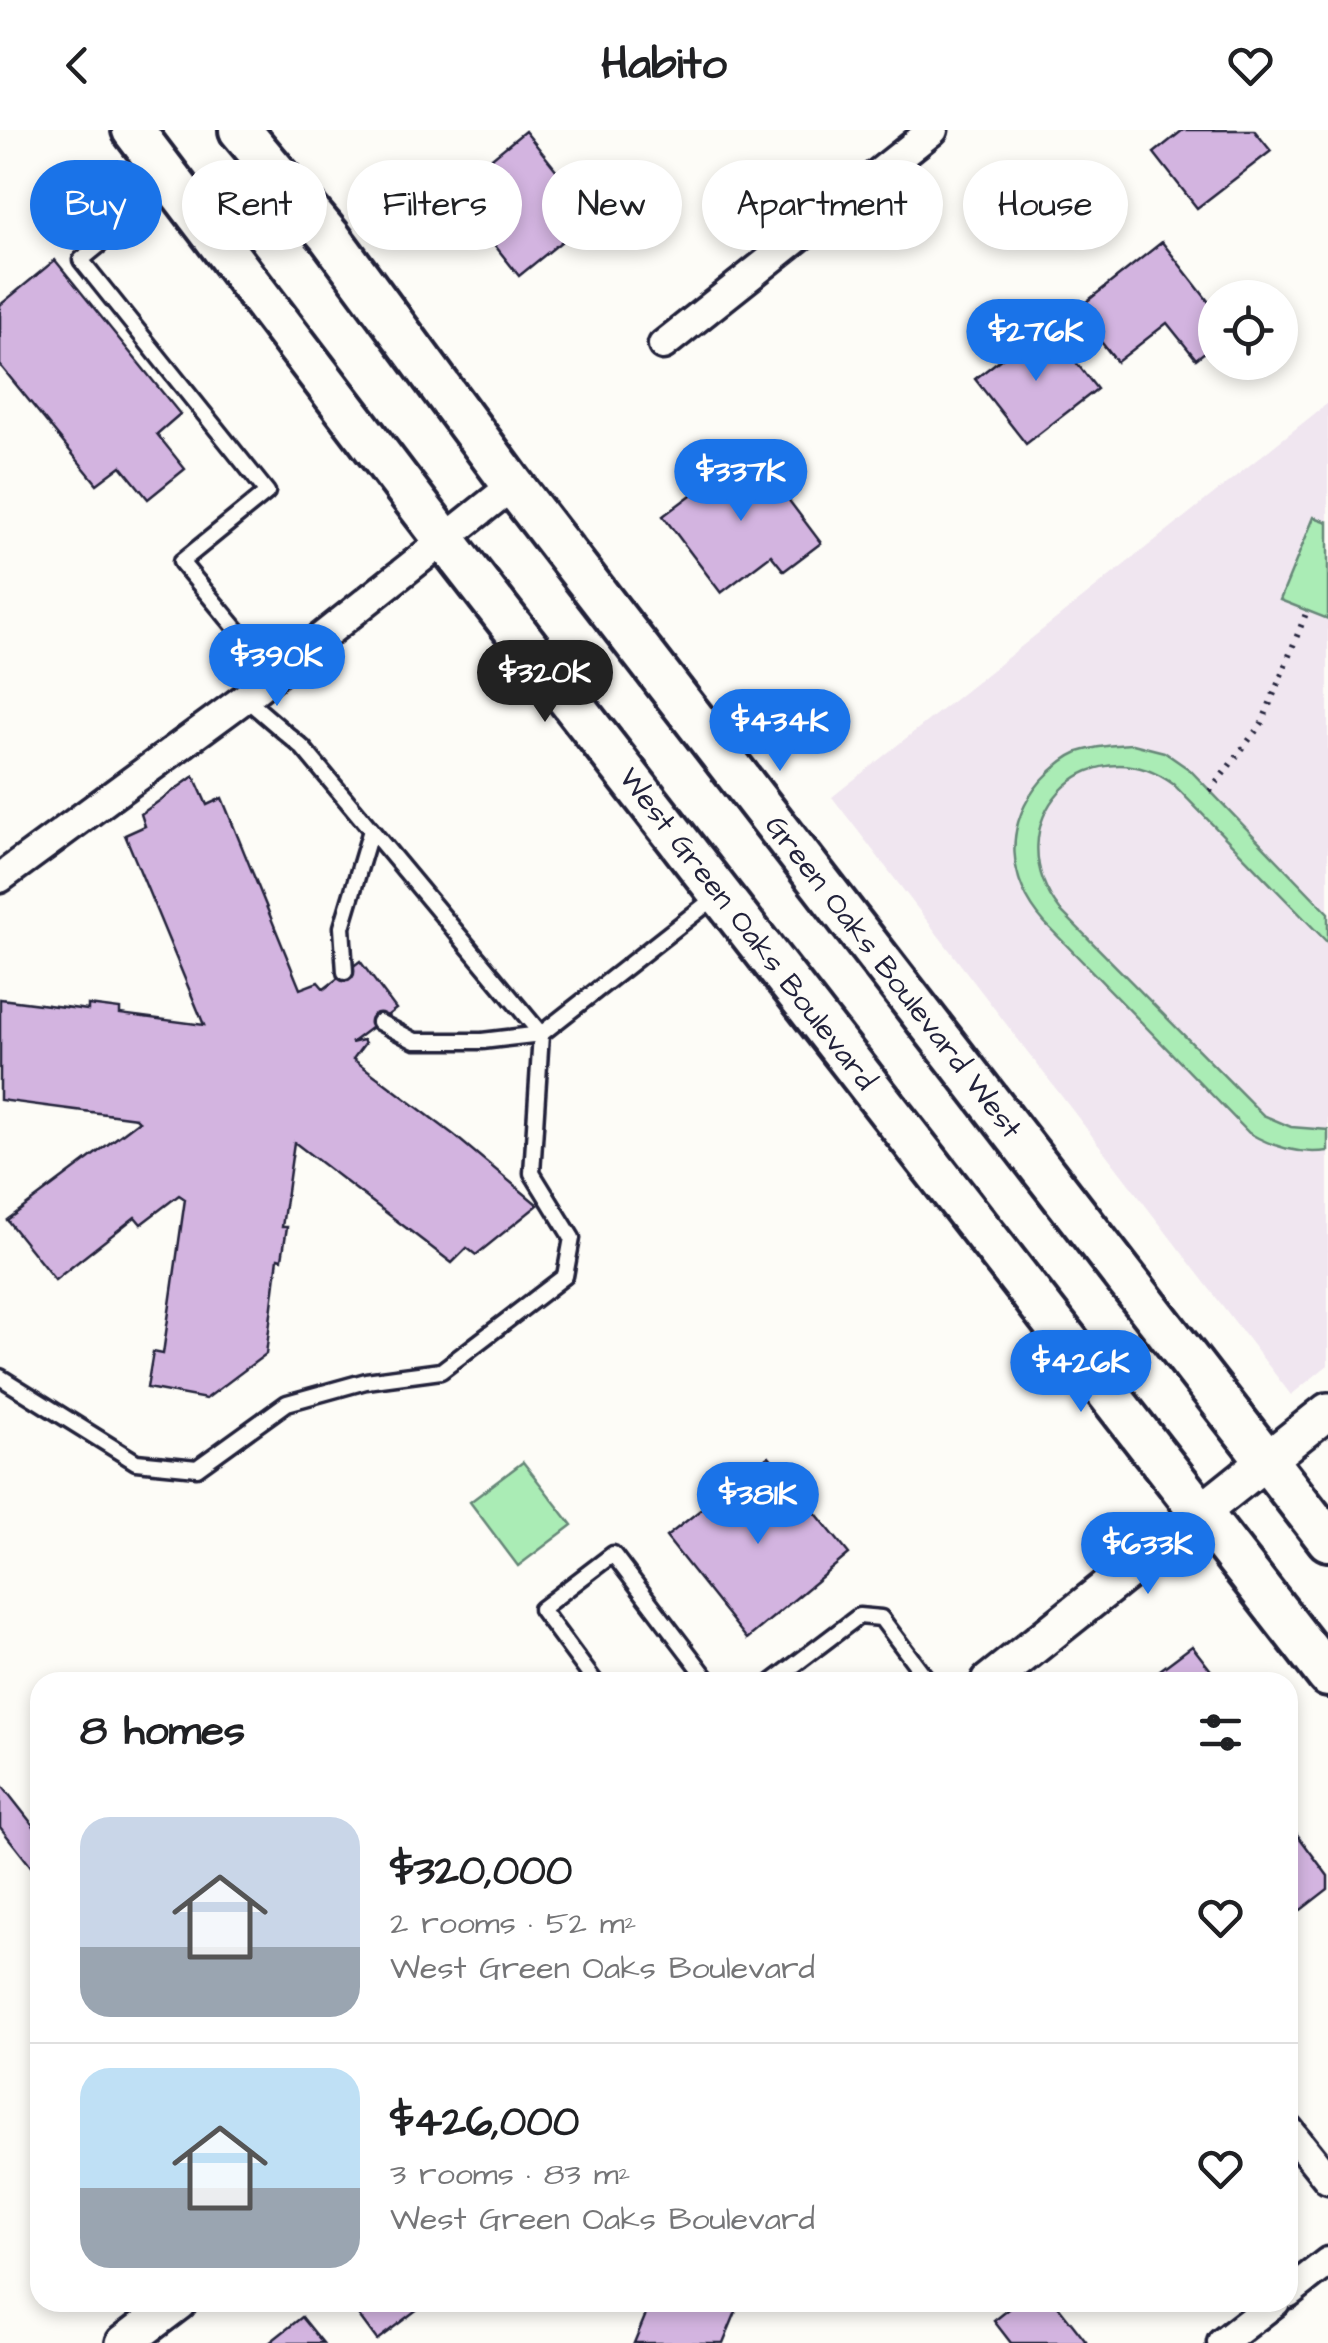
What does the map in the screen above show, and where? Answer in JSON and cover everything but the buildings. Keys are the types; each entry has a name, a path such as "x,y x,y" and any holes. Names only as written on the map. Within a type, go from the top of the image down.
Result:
{"main road":[{"name":"West Green Oaks Boulevard","path":"133,130 444,540 1328,1676"},
{"name":"Green Oaks Boulevard West","path":"240,130 329,236 513,484 1328,1540"}],"street":[{"path":"664,345 933,130"},
{"path":"0,878 245,698 513,484"},
{"path":"1002,1672 1328,1412"},
{"path":"1298,2141 1328,2178"},
{"path":"1298,2285 1328,2262"},
{"path":"124,2343 165,2312"},
{"path":"1222,2343 1262,2312"}],"lane":[{"path":"174,183 81,260 266,492 181,562 274,674"},
{"path":"0,1377 136,1462 197,1468 287,1403 366,1380 442,1371 564,1276 572,1238 532,1173 541,1034 303,748 245,698"},
{"path":"345,972 342,927 371,830"},
{"path":"380,1022 415,1040 482,1042 541,1034 721,893"},
{"path":"587,1672 540,1609 613,1554 702,1672"},
{"path":"785,1672 859,1616 880,1618 921,1672"}],"path":[{"path":"1210,791 1262,722 1307,610"}],"shaded area":[{"path":"1328,403 1328,1365 1291,1395 832,797"}],"green space":[{"path":"1314,517 1328,522 1328,619 1280,600"},
{"path":"1133,744 1164,752 1190,770 1328,913 1328,943 1173,784 1141,768 1110,765 1082,774 1060,792 1044,816 1037,845 1042,877 1060,910 1263,1115 1291,1127 1328,1130 1328,1151 1287,1149 1249,1133 1045,923 1023,889 1014,853 1016,834 1020,816 1041,781 1078,752"},
{"path":"523,1462 572,1525 518,1566 470,1502"}]}
